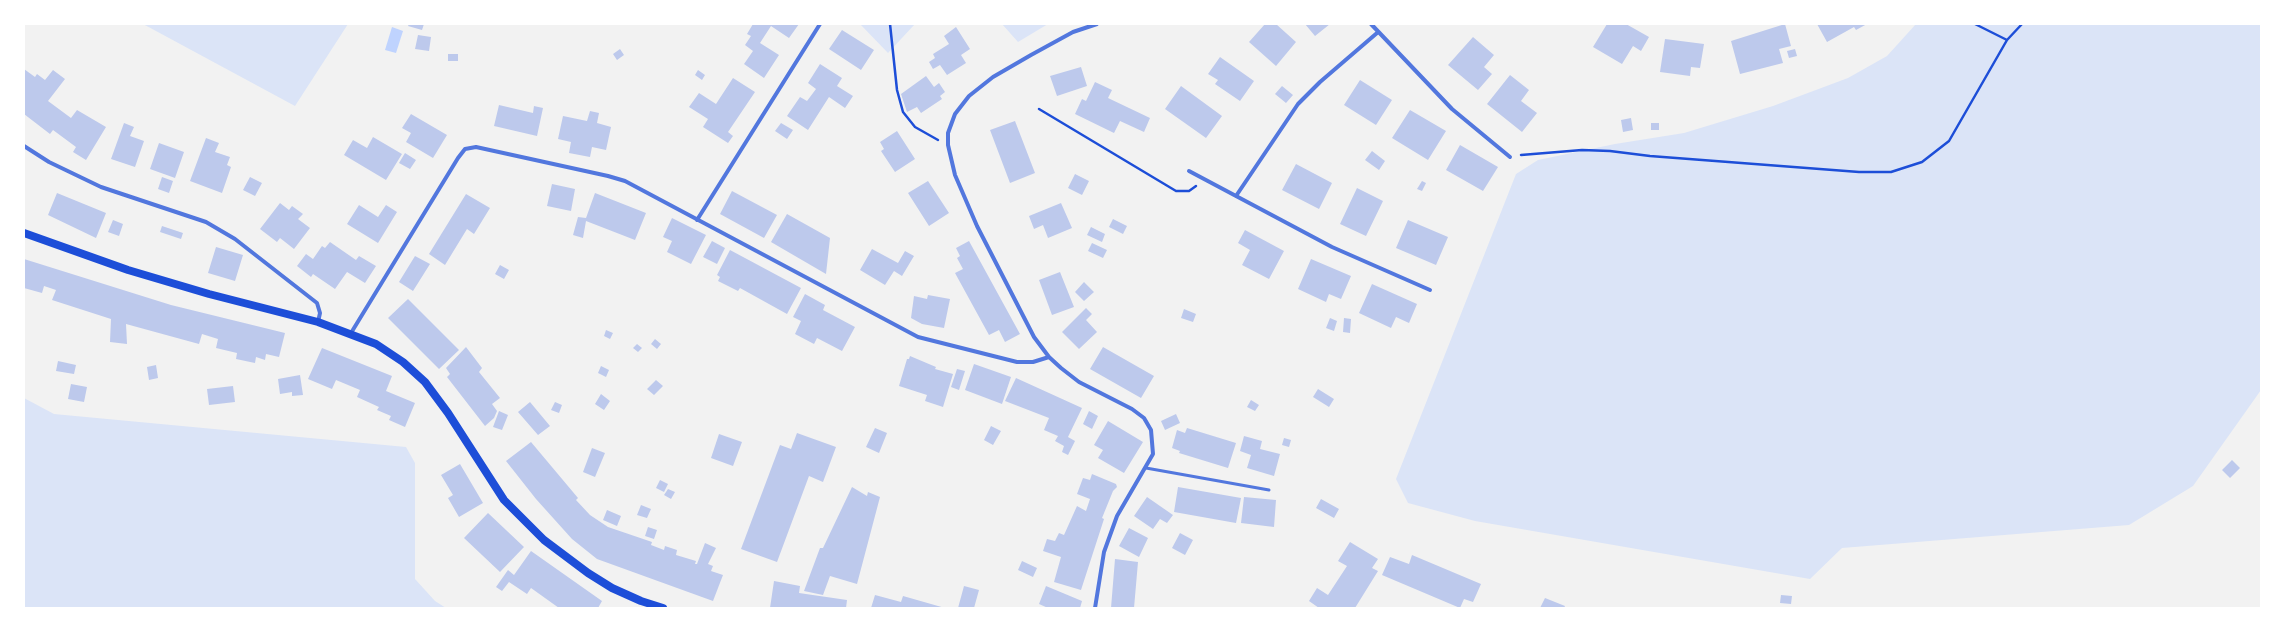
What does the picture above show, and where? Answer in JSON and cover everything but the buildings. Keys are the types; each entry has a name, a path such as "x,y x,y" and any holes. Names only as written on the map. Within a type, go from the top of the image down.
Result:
{"main road":[{"path":"24,232 135,272 209,294 318,322 351,333 376,344 403,362 425,382 448,413 504,500 544,540 566,559 594,577 641,602 663,608"}],"street":[{"path":"697,220 820,24"},
{"path":"1095,608 1104,552 1118,516 1153,454 1151,430 1144,418 1132,409 1079,382 1049,357 1034,337 977,226 954,175 948,145 948,133 955,114 969,96 993,77 1073,32 1097,24"},
{"path":"1371,24 1377,33 1452,109 1510,156"},
{"path":"1236,196 1298,104 1320,82 1377,33"},
{"path":"24,146 49,162 101,187 206,222 235,239 317,303 320,313 318,322"},
{"path":"351,333 465,150 476,147 625,181 918,337 1017,362 1033,362 1049,357"},
{"path":"1189,171 1332,247 1430,290"}],"lane":[{"path":"1146,468 1268,490"}],"path":[{"path":"890,24 897,90 903,112 915,127 948,145"},
{"path":"1975,24 2007,40"},
{"path":"1510,156 1575,150 1610,151 1650,156 1859,172 1891,172 1922,162 1949,141 2007,40 2022,24"},
{"path":"1039,109 1176,191 1189,191 1206,179"}],"shaded area":[{"path":"143,24 348,24 295,106"},
{"path":"860,24 915,24 888,53"},
{"path":"1002,24 1048,24 1018,42"},
{"path":"1916,24 2261,24 2261,390 2193,486 2129,525 1842,548 1810,579 1475,521 1408,503 1396,479 1516,174 1538,160 1615,144 1684,133 1773,106 1848,78 1887,56"},
{"path":"24,398 54,414 406,447 415,463 415,579 435,601 446,608 24,608"}],"water":[{"path":"392,27 403,31 396,53 385,50"}]}
